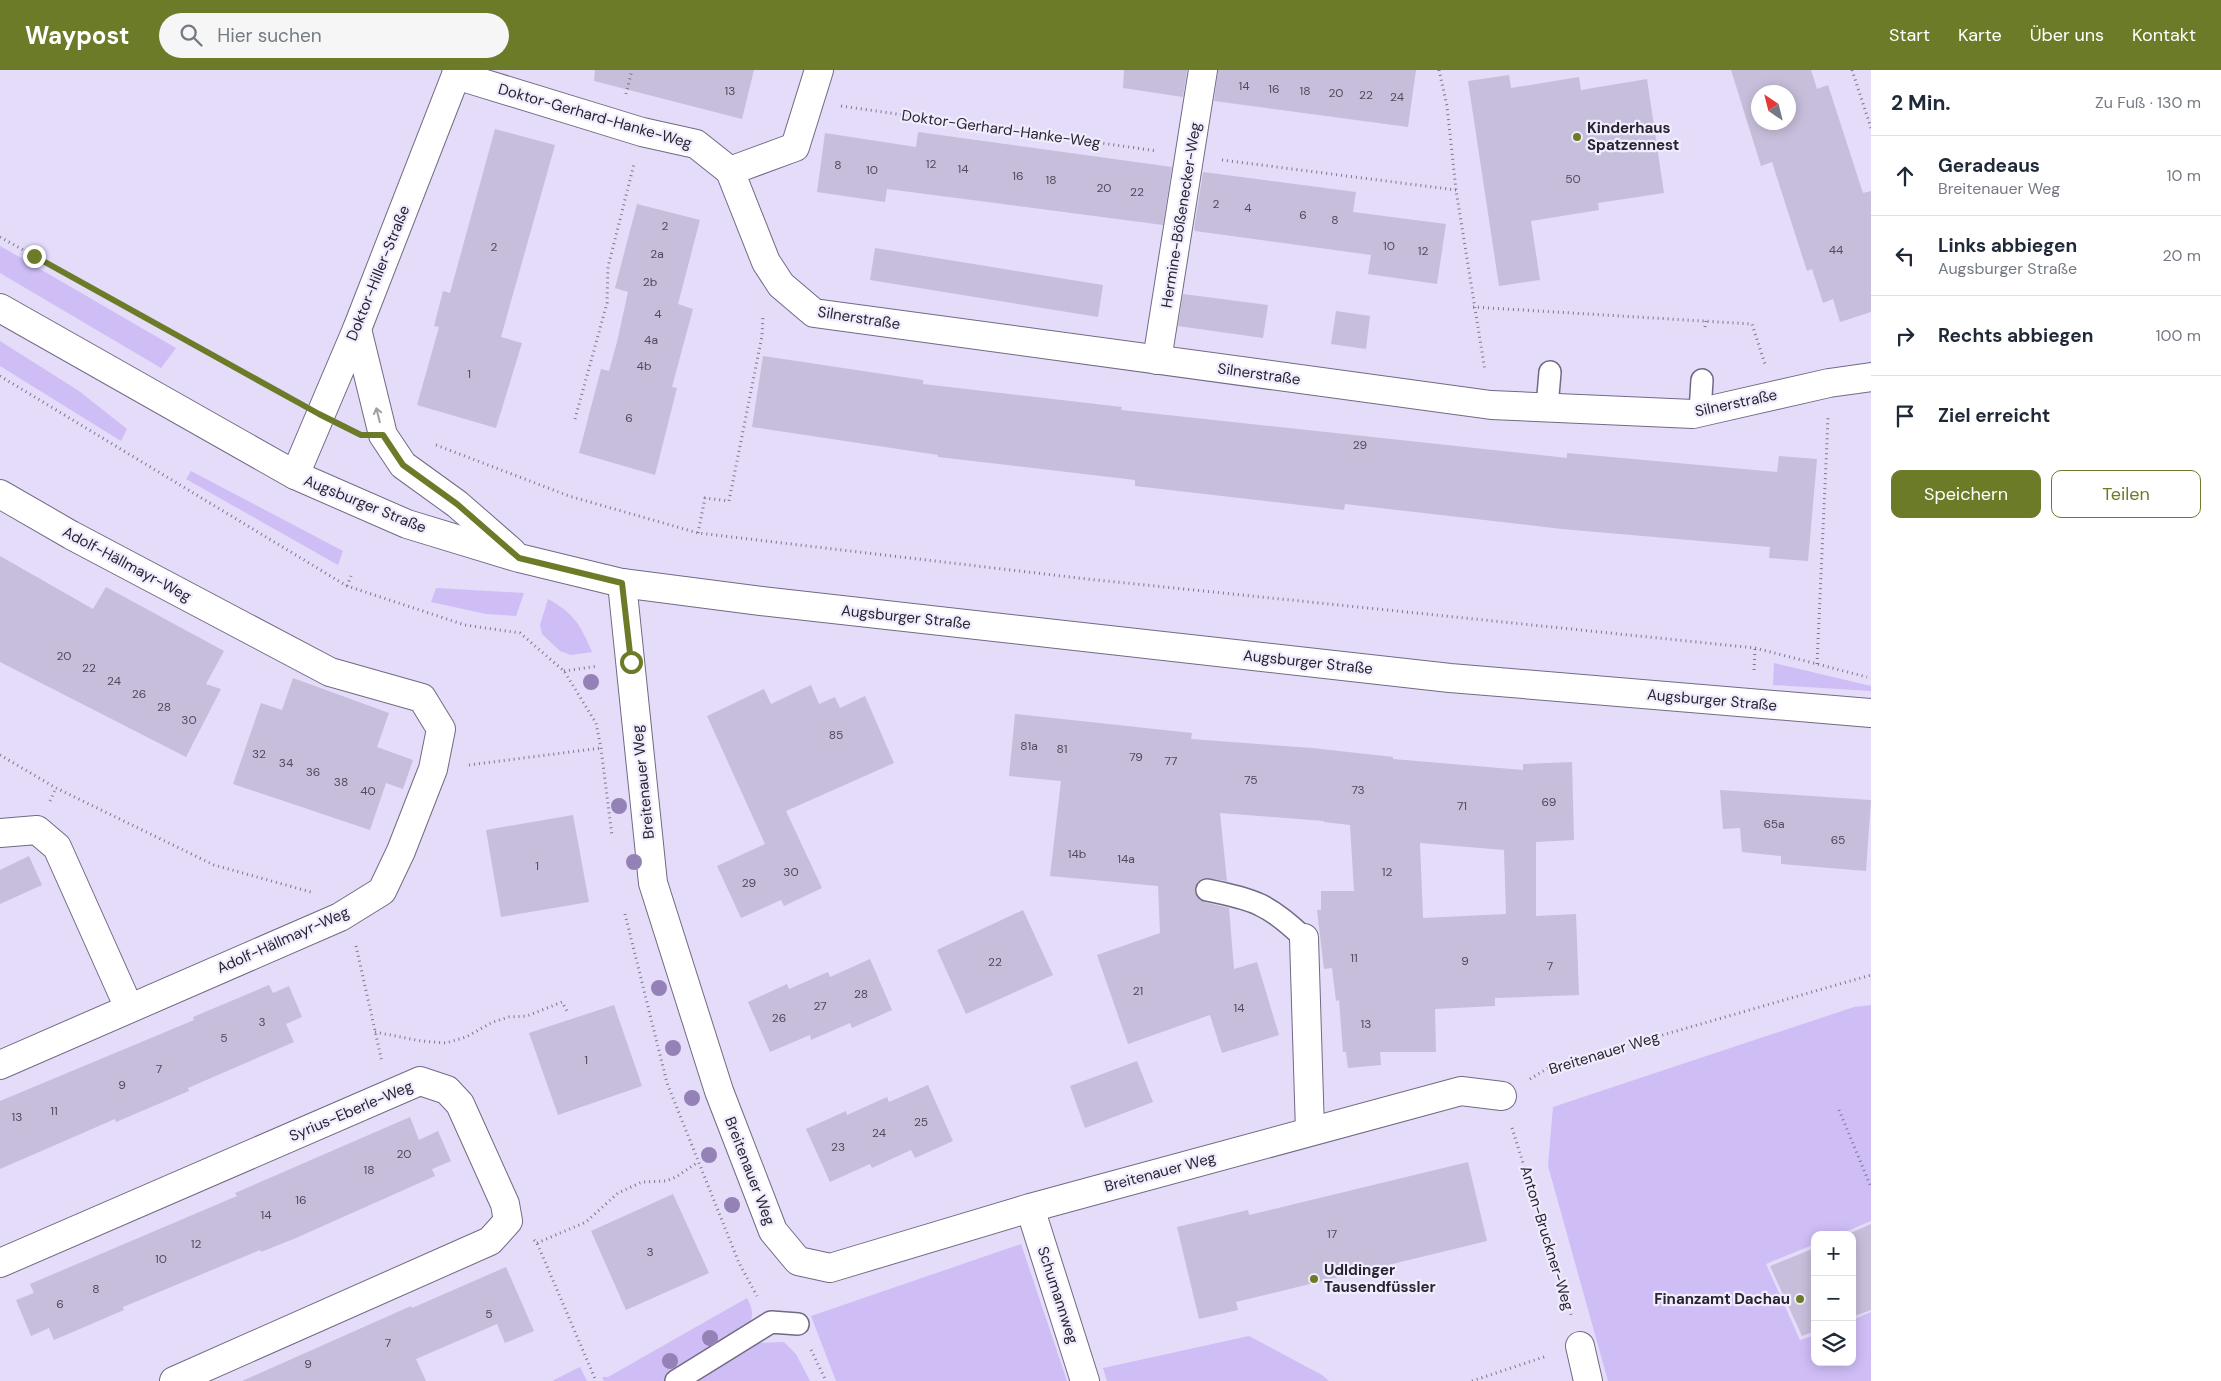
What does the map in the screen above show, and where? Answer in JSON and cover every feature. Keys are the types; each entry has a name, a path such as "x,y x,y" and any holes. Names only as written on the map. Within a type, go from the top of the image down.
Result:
{"street":[{"path":"730,171 795,147 820,70"},
{"name":"Hermine-Bößenecker-Weg","path":"1157,360 1191,156 1203,70"},
{"name":"Doktor-Gerhard-Hanke-Weg","path":"457,72 642,132 696,144 730,171"},
{"name":"Doktor-Hiller-Straße","path":"295,475 319,414 357,329 457,72"},
{"name":"Silnerstraße","path":"730,171 766,262 781,285 814,313 1490,405 1693,414 1829,383 1871,378"},
{"name":"Augsburger Straße","path":"0,308 295,475 407,524 519,558 622,583 781,603 1450,678 1871,713"},
{"path":"357,329 383,435 403,465 457,504 519,558"},
{"name":"Adolf-Hällmayr-Weg","path":"0,494 71,535 330,672 422,698 441,728 433,769 401,851 382,891 340,917 0,1065"},
{"name":"Breitenauer Weg","path":"622,583 653,883 719,1092 774,1231 798,1261 830,1268 1030,1208 1461,1091 1502,1096"},
{"path":"0,833 36,830 57,847 129,1008"},
{"path":"1304,938 1310,1131"},
{"name":"Syrius-Eberle-Weg","path":"0,1262 420,1081 447,1090 460,1104 505,1204 508,1221"},
{"name":"Schumannweg","path":"1030,1208 1085,1381"},
{"path":"174,1381 490,1241 508,1221"},
{"path":"1580,1346 1588,1381"}],"lane":[{"path":"1547,407 1550,372"},
{"path":"1700,412 1702,380"},
{"path":"1207,890 1246,898 1272,910 1304,938"},
{"path":"676,1381 771,1322 798,1324"}],"path":[{"path":"1439,70 1447,106 1456,190 1490,405"},
{"path":"1852,70 1871,128"},
{"name":"Doktor-Gerhard-Hanke-Weg","path":"811,102 1191,156 1456,190"},
{"path":"575,419 607,303 608,267 642,132"},
{"path":"0,237 319,414"},
{"path":"698,533 705,498 729,501 762,336 766,262"},
{"path":"1473,307 1554,314 1752,324 1775,395"},
{"path":"1705,327 1706,321"},
{"path":"0,376 347,586 465,625 520,633 564,671 596,723 602,748 612,840"},
{"path":"1817,664 1829,383"},
{"path":"434,444 570,496 698,533 1087,579 1755,648 1871,677"},
{"path":"347,586 351,576"},
{"path":"433,769 602,748"},
{"path":"0,755 56,788 214,865 325,896 354,937 389,1094"},
{"path":"623,904 667,1083 739,1263 771,1322"},
{"name":"Breitenauer Weg","path":"1502,1096 1548,1068 1871,975"},
{"path":"375,1032 421,1041 446,1043 466,1037 493,1022 509,1017 527,1016 562,1002 568,1013"},
{"name":"Anton-Bruckner-Weg","path":"1502,1096 1580,1346"},
{"path":"1839,1110 1871,1187"},
{"path":"537,1243 586,1222 618,1193 642,1182 666,1181 676,1177 698,1162"},
{"path":"508,1221 537,1243 596,1381"},
{"path":"1472,1381 1580,1346"}],"shaded area":[{"path":"0,246 176,348 161,368 0,273"},
{"path":"0,341 79,391 127,429 121,441 0,366"},
{"path":"191,471 343,551 338,565 186,479"},
{"path":"436,588 524,593 516,616 486,614 431,602"},
{"path":"548,599 565,610 576,621 592,652 571,655 560,651 542,634 540,625"},
{"path":"1774,663 1871,686 1871,691 1773,685"},
{"path":"1871,1005 1871,1221 1847,1231 1811,1231 1811,1246 1766,1264 1800,1340 1811,1336 1811,1366 1856,1366 1856,1318 1871,1312 1871,1381 1608,1381 1548,1166 1553,1107 1854,1007"},
{"path":"1021,1244 1067,1381 836,1381 811,1316"},
{"path":"747,1298 752,1314 751,1322 746,1330 663,1381 604,1381 602,1377 608,1377"},
{"path":"1249,1336 1322,1375 1329,1381 1107,1381 1103,1368"},
{"path":"784,1342 796,1354 810,1381 699,1381 758,1343"},
{"path":"580,1367 587,1381 552,1381"}],"building":[{"path":"595,70 754,70 742,119 594,81"},
{"path":"1124,70 1187,70 1183,97 1123,88"},
{"path":"1218,70 1416,70 1408,127 1214,101"},
{"path":"1731,70 1811,70 1817,89 1828,85 1863,193 1871,191 1871,312 1840,322 1833,299 1823,303 1812,269 1807,271 1772,162 1761,166"},
{"path":"1509,75 1511,88 1579,77 1581,90 1647,79 1664,193 1598,203 1599,210 1531,221 1540,280 1499,286 1468,81"},
{"path":"495,129 555,145 501,337 522,343 496,428 417,405 439,327 434,326 443,291 450,293"},
{"path":"918,132 1172,167 1163,225 887,189 885,202 817,192 825,133 916,147"},
{"path":"1203,172 1356,192 1353,212 1446,224 1437,284 1368,274 1371,255 1195,231"},
{"path":"637,204 700,220 678,304 693,309 672,387 677,388 655,475 579,453 601,369 609,371 617,342 628,292 615,288"},
{"path":"875,248 1103,285 1098,317 870,280"},
{"path":"1183,294 1268,305 1263,338 1178,326"},
{"path":"1336,311 1370,316 1366,349 1331,344"},
{"path":"763,356 923,380 923,384 1122,407 1121,410 1567,458 1567,453 1777,472 1779,456 1817,459 1808,561 1769,558 1770,547 1562,529 1345,504 1344,510 1135,486 1135,480 938,457 938,455 752,427"},
{"path":"0,556 93,609 106,587 224,651 206,684 221,689 186,757 0,662"},
{"path":"293,678 389,713 377,747 413,760 403,789 386,783 370,830 233,784 261,703 282,710"},
{"path":"811,685 819,704 835,697 840,708 865,696 894,763 786,811 822,888 784,906 781,900 741,918 717,866 765,844 707,716 764,689 771,704"},
{"path":"1015,714 1192,733 1191,739 1312,748 1393,757 1393,759 1523,770 1523,764 1572,762 1574,840 1536,842 1536,916 1576,914 1579,995 1495,998 1495,1006 1435,1009 1436,1052 1380,1052 1381,1065 1348,1068 1346,1052 1343,1052 1339,1000 1336,1001 1332,968 1324,969 1317,910 1321,910 1321,891 1354,891 1350,825 1324,821 1220,813 1227,881 1203,878 1197,882 1195,893 1204,902 1229,908 1234,969 1257,962 1279,1035 1222,1053 1210,1015 1128,1044 1097,955 1160,933 1158,886 1050,876 1061,781 1009,776","holes":["1420,843 1504,850 1506,914 1423,918"]},
{"path":"1720,790 1871,800 1866,871 1781,864 1781,856 1742,852 1740,828 1723,829"},
{"path":"573,815 589,902 501,917 486,830"},
{"path":"29,856 42,885 0,904 0,870"},
{"path":"1023,910 1053,975 966,1014 937,950"},
{"path":"870,959 892,1010 852,1028 850,1023 811,1040 810,1035 770,1052 748,1002 787,984 789,989 828,972 830,977"},
{"path":"269,985 273,993 289,986 302,1017 286,1024 294,1042 188,1088 189,1091 116,1122 115,1119 0,1169 0,1101 194,1020 193,1017"},
{"path":"614,1005 642,1086 558,1115 529,1033"},
{"path":"1137,1061 1153,1102 1085,1128 1070,1086"},
{"path":"928,1085 953,1141 915,1158 911,1150 872,1168 870,1164 830,1182 806,1129 846,1111 847,1115 887,1097 889,1102"},
{"path":"410,1117 419,1140 438,1131 451,1161 432,1169 435,1176 296,1238 261,1252 260,1250 123,1307 124,1310 54,1340 49,1328 31,1336 16,1300 34,1293 30,1284 237,1196 235,1193"},
{"path":"1468,1162 1487,1241 1236,1302 1238,1310 1199,1319 1177,1227 1248,1210 1249,1215"},
{"path":"673,1194 709,1273 626,1310 591,1231"},
{"path":"1871,1224 1871,1310 1856,1316 1856,1231"},
{"name":"Finanzamt Dachau","path":"1811,1250 1811,1333 1802,1336 1770,1266"},
{"path":"506,1267 534,1331 505,1343 497,1324 416,1359 426,1381 242,1381 411,1306 412,1308"}],"place":[{"name":"Kinderhaus Spatzennest","path":"1577,137"},
{"name":"Udldinger Tausendfüssler","path":"1314,1279"},
{"name":"Finanzamt Dachau","path":"1800,1299"}],"route":[{"path":"34,256 319,414 361,435 383,435 403,465 457,504 519,558 622,583 631,662"}]}
